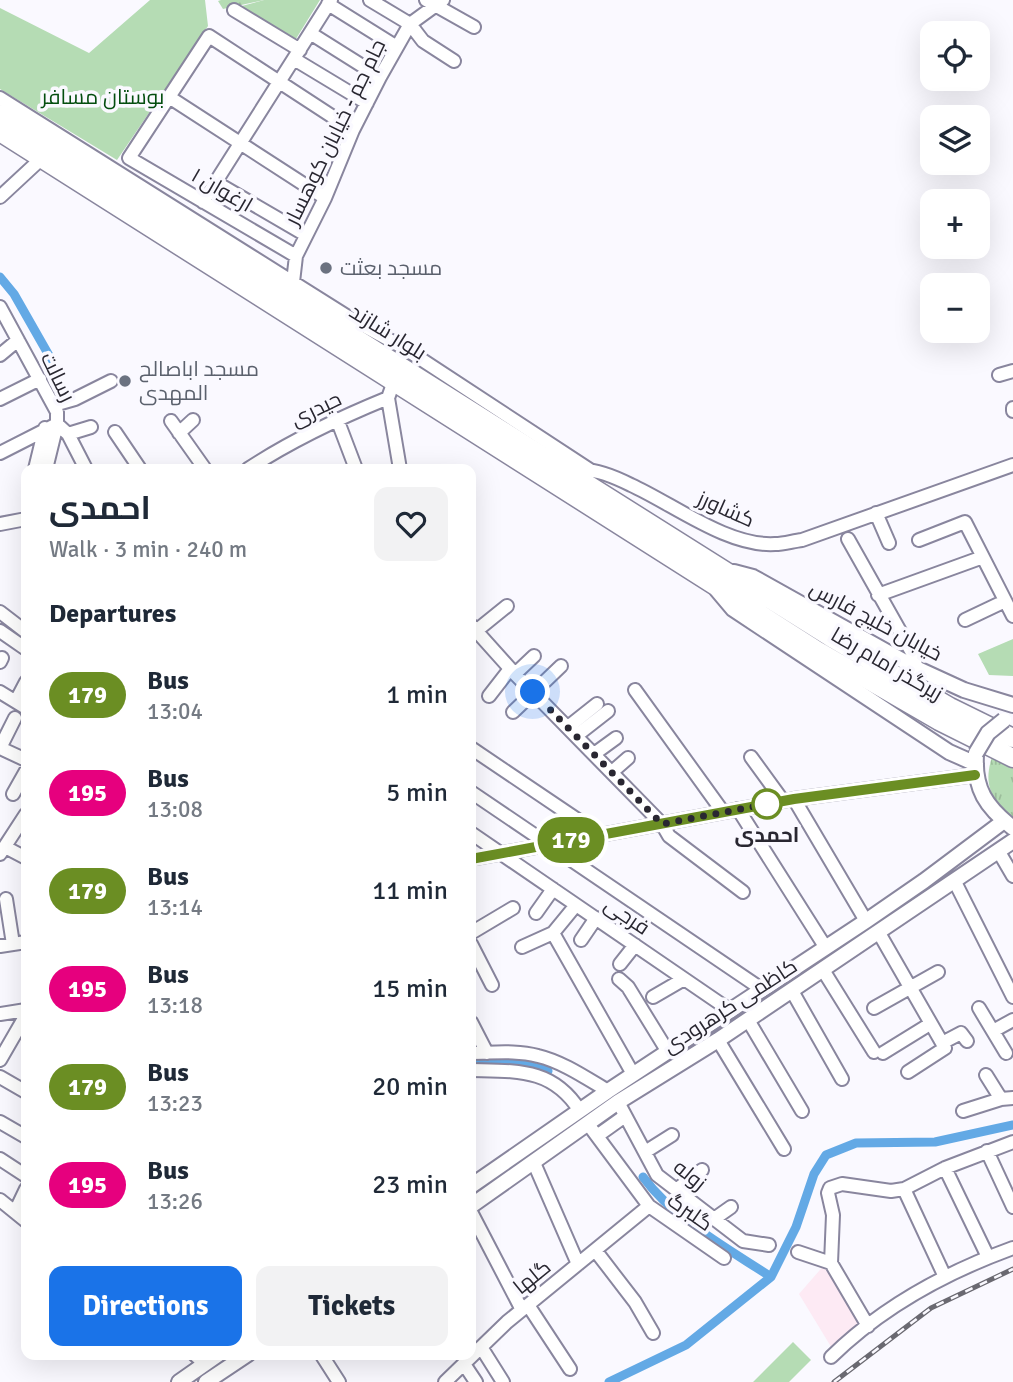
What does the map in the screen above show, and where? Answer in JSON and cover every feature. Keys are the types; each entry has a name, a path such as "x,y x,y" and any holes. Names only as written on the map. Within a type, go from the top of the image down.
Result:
{"highway":[{"name":"بلوار شازند","path":"0,114 189,225 414,376 563,470 716,576"},
{"name":"بلوار شازند","path":"0,132 391,389 747,595"},
{"name":"زیرگذر امام رضا","path":"747,595 1013,738"},
{"name":"زیرگذر امام رضا","path":"747,595 883,690 1013,758"}],"main road":[{"name":"خیابان خلیج فارس","path":"716,576 754,577 916,668 964,690 1013,705"},
{"path":"716,576 733,609 949,752 976,764"},
{"path":"1009,718 988,733 976,764 980,791 990,807 1009,825"},
{"name":"کاظمی کرهرودی","path":"476,1204 534,1163 592,1130 613,1096 633,1074 866,921 967,848 1009,825"},
{"name":"کاظمی کرهرودی","path":"476,1183 580,1111 718,1040 980,866 1013,841"},
{"path":"967,848 980,866"},
{"path":"179,1382 199,1360"},
{"path":"206,1382 224,1377 242,1360"}],"street":[{"path":"370,0 410,24 423,41 454,61"},
{"path":"203,202 330,2 397,47"},
{"path":"434,2 474,27"},
{"name":"جام جم - خیابان کوهسار","path":"296,256 380,77 410,24 434,2"},
{"path":"234,10 367,103"},
{"path":"310,33 380,77"},
{"path":"325,198 169,97 209,36 353,130"},
{"name":"ارغوان ۱","path":"169,97 129,158 296,256"},
{"path":"0,98 189,225 276,271 353,320 404,348 590,470"},
{"path":"0,197 42,158"},
{"path":"215,182 306,235"},
{"path":"276,271 296,256"},
{"path":"293,282 296,256"},
{"name":"رسالت","path":"0,307 54,405 47,464"},
{"path":"353,320 414,376"},
{"path":"0,355 18,340"},
{"path":"999,375 1013,371"},
{"path":"0,399 40,379"},
{"path":"54,405 75,399 111,381"},
{"path":"391,389 399,464"},
{"name":"حیدری","path":"256,464 282,447 391,389"},
{"path":"337,419 354,464"},
{"path":"180,433 193,420"},
{"path":"171,421 202,464"},
{"path":"51,426 68,434 83,464"},
{"path":"0,453 51,426"},
{"path":"37,464 51,426"},
{"path":"68,434 91,427"},
{"path":"116,432 136,464"},
{"name":"کشاورز","path":"563,470 590,470 655,496 709,527 754,543 774,544 802,540 1013,466"},
{"path":"876,513 889,543"},
{"path":"0,524 21,520"},
{"path":"919,540 965,522 1013,616"},
{"path":"848,539 915,659 916,668"},
{"path":"878,595 983,557"},
{"path":"965,620 1005,601"},
{"path":"476,626 506,606"},
{"path":"0,612 21,628"},
{"path":"0,631 21,646"},
{"path":"476,631 662,824 669,836 743,892"},
{"path":"489,696 513,671 534,656"},
{"path":"513,712 561,666"},
{"path":"635,690 723,812"},
{"path":"0,692 21,705"},
{"path":"572,731 602,707"},
{"path":"15,718 0,748 21,758"},
{"path":"594,754 616,738"},
{"path":"476,751 600,835"},
{"path":"751,757 788,800 866,921"},
{"path":"612,772 628,758"},
{"path":"476,858 976,764"},
{"path":"13,794 21,780"},
{"path":"476,795 762,990"},
{"path":"738,809 826,948"},
{"path":"21,822 2,850 21,856"},
{"name":"فرجی","path":"476,836 731,1011"},
{"path":"999,852 1013,876"},
{"path":"955,882 1013,997"},
{"path":"536,913 554,889"},
{"path":"6,899 6,945"},
{"path":"522,947 553,933 576,905"},
{"path":"476,930 513,908"},
{"path":"581,940 596,918"},
{"path":"553,933 633,1074"},
{"path":"878,933 943,1046"},
{"path":"620,964 635,945"},
{"path":"476,954 492,985"},
{"path":"823,970 878,1053 930,1024"},
{"path":"874,1008 938,972"},
{"path":"619,979 628,987 668,1052"},
{"path":"653,997 684,979"},
{"path":"792,991 842,1079"},
{"path":"979,1008 1006,1053"},
{"path":"0,1014 21,1013"},
{"path":"748,1020 802,1111"},
{"path":"993,1031 1013,1020"},
{"path":"476,1032 487,1053"},
{"path":"908,1072 961,1033 967,1041"},
{"path":"0,1060 21,1037"},
{"path":"718,1040 784,1149"},
{"path":"476,1053 539,1056 563,1065 613,1096"},
{"path":"553,1083 563,1065"},
{"path":"476,1070 514,1071 533,1075 564,1090 580,1111"},
{"path":"963,1111 1007,1098 986,1074"},
{"path":"0,1077 21,1089"},
{"name":"زوله","path":"613,1096 657,1175 743,1241 769,1245"},
{"path":"592,1130 625,1116"},
{"path":"0,1122 21,1134"},
{"name":"گلبرگ","path":"592,1130 649,1206 724,1258"},
{"path":"645,1152 672,1135"},
{"path":"868,1326 831,1263 833,1215 828,1193 830,1188 842,1184 891,1191 904,1189 946,1168 1013,1142"},
{"path":"987,1151 1013,1207"},
{"path":"0,1159 21,1173"},
{"path":"534,1163 578,1264"},
{"path":"946,1168 988,1257"},
{"path":"676,1190 702,1170"},
{"path":"904,1189 945,1277"},
{"path":"15,1212 21,1199"},
{"path":"0,1200 21,1217"},
{"name":"گلها","path":"476,1352 525,1307 649,1206"},
{"path":"714,1219 731,1207"},
{"path":"476,1212 525,1307 569,1369"},
{"path":"831,1357 868,1326 945,1277 1013,1248"},
{"path":"595,1250 635,1302 653,1334"},
{"path":"798,1252 831,1263"},
{"path":"481,1347 503,1382"},
{"path":"325,1360 339,1382"},
{"name":"گلها","path":"445,1382 468,1360"},
{"path":"464,1364 476,1382"}],"shaded area":[{"path":"826,1263 863,1325 833,1350 799,1294"}],"green space":[{"name":"بوستان مسافر","path":"150,0 205,0 208,26 117,160 0,89 0,8 89,53"},
{"path":"264,0 223,9 218,1"},
{"path":"264,0 320,0 294,42 238,7"},
{"path":"1013,639 1013,676 989,675 978,654"},
{"path":"992,757 1013,766 1013,822 995,800 989,785"},
{"path":"793,1342 811,1360 789,1382 753,1382"}],"waterway":[{"path":"0,277 14,294 51,359 54,382"},
{"path":"476,1059 509,1060 548,1071"},
{"path":"609,1382 686,1345 771,1277 796,1227 814,1174 826,1155 856,1143 935,1142 1013,1125"},
{"path":"643,1177 670,1207 686,1220 771,1277"}],"railway":[{"path":"834,1382 931,1308 1013,1269"}],"bus line":[{"name":"179","path":"476,858 794,799 975,775"}],"place":[{"name":"مسجد بعثت","path":"326,268"},
{"name":"مسجد اباصالح المهدی","path":"125,381"},
{"name":"احمدی","path":"767,804"}],"route":[{"path":"533,692 662,824 767,804"}]}
